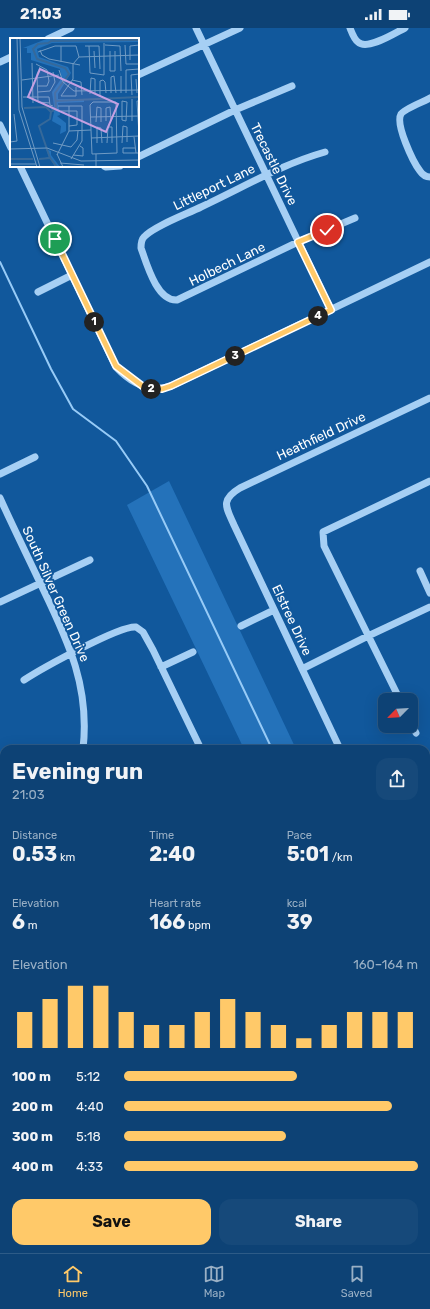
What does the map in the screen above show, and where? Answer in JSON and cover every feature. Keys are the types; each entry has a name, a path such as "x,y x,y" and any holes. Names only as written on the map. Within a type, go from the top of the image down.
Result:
{"street":[{"path":"50,38 71,28"},
{"name":"Trecastle Drive","path":"196,28 331,310"},
{"path":"139,75 203,43 240,28"},
{"path":"350,28 357,42 362,45 370,45 405,28"},
{"path":"0,62 10,57"},
{"path":"139,157 235,110 292,86"},
{"path":"428,177 420,171 399,128 398,119 401,112 430,98"},
{"path":"0,125 10,146"},
{"name":"Littleport Lane","path":"141,242 144,237 151,232 304,158 325,152"},
{"path":"20,167 116,366 128,377 145,388 162,389 171,386 430,262"},
{"name":"Holbech Lane","path":"141,242 144,256 157,286 162,294 170,300 177,300 298,242 355,218"},
{"path":"38,292 72,275"},
{"name":"Heathfield Drive","path":"226,501 232,493 240,488 430,398"},
{"path":"0,474 35,457"},
{"path":"396,693 324,546 323,532 430,481"},
{"name":"South Silver Green Drive","path":"0,498 72,654 81,685 85,708 83,745"},
{"name":"Elstree Drive","path":"226,501 226,507 234,525 338,745"},
{"path":"0,602 90,560"},
{"path":"420,571 430,594"},
{"path":"302,669 430,607"},
{"path":"241,626 274,610"},
{"path":"24,680 45,666 127,628 139,629 143,632 162,667 199,745"},
{"path":"162,667 193,652"}],"shaded area":[{"path":"169,481 294,745 242,745 127,505"}],"waterway":[{"path":"0,262 51,369 73,409 116,441 147,486 270,745"}],"route":[{"path":"55,239 116,366 120,371 145,388 162,389 331,310 298,242 327,230"}]}
